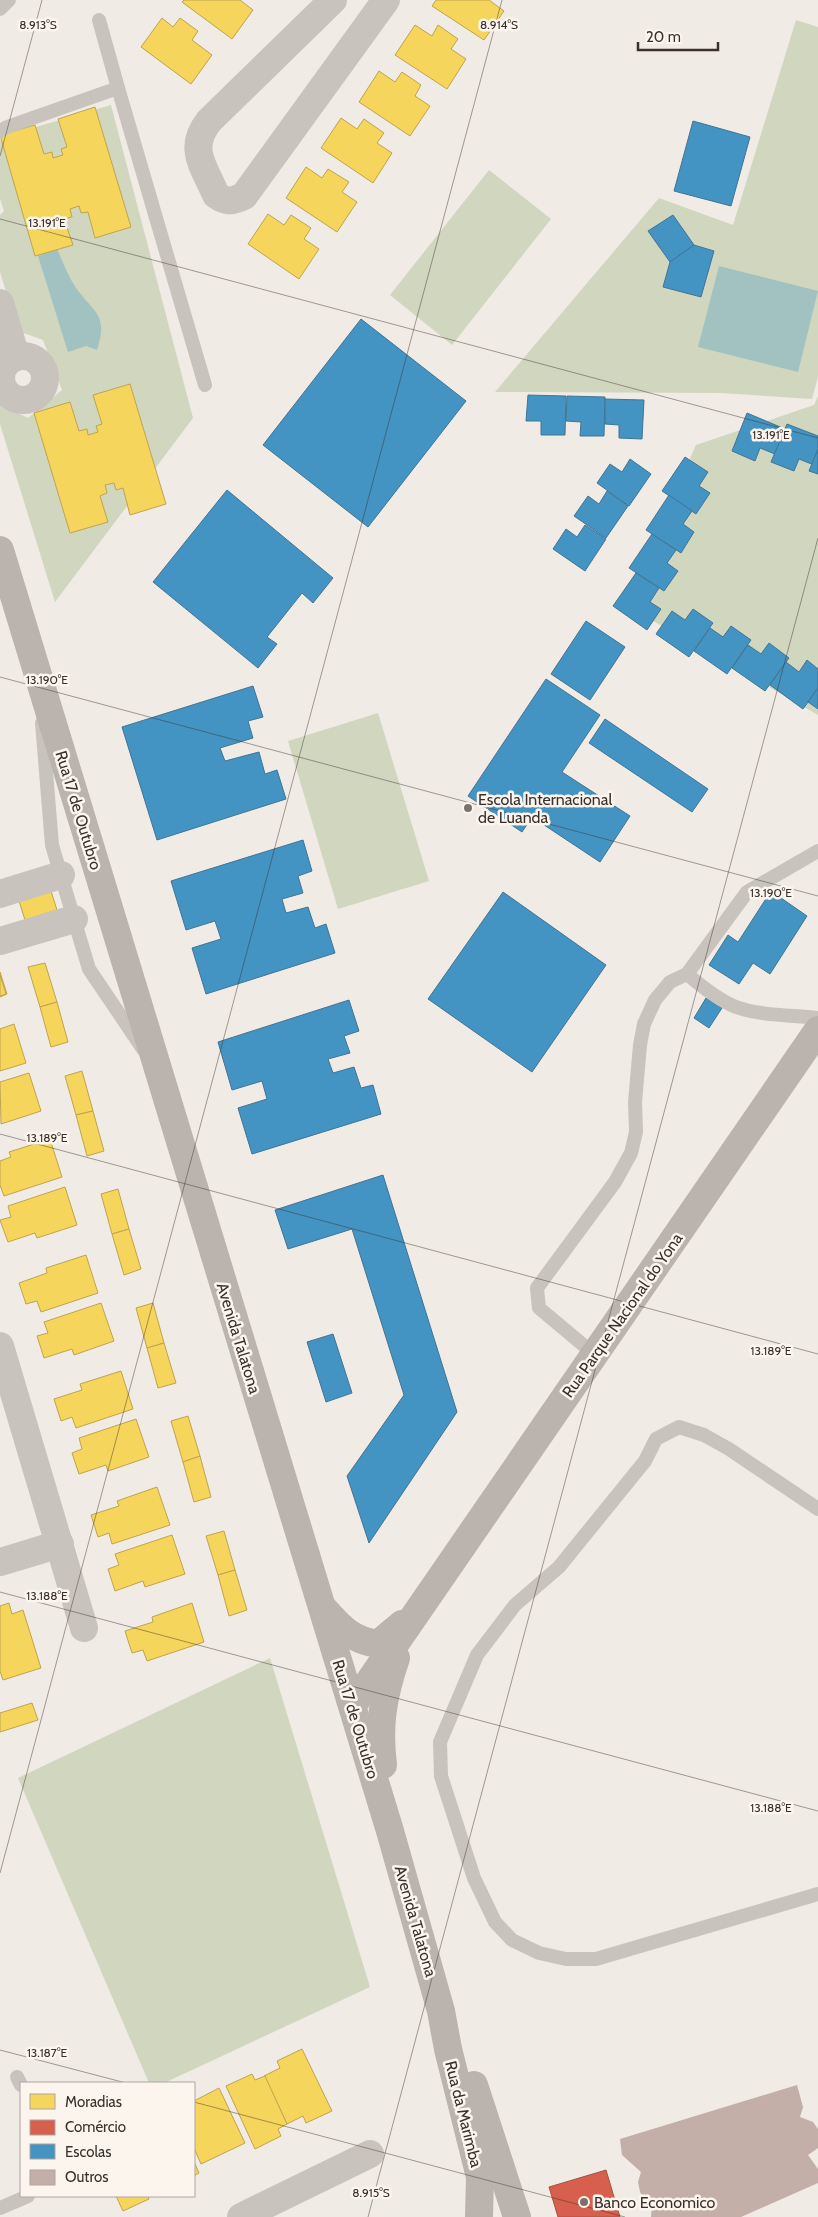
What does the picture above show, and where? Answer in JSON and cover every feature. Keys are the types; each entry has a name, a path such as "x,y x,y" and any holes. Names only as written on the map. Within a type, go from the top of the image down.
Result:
{"main road":[{"name":"Rua 17 de Outubro","path":"0,550 158,1070"},
{"name":"Rua Parque Nacional do Yona","path":"425,1599 818,1030"},
{"name":"Avenida Talatona","path":"158,1070 321,1606"},
{"path":"321,1606 345,1632 362,1642 378,1644 394,1632 425,1599"},
{"path":"353,1705 425,1599"},
{"path":"390,1831 380,1725 382,1703 398,1653 425,1599"},
{"name":"Rua 17 de Outubro","path":"321,1606 353,1705 390,1831"},
{"name":"Avenida Talatona","path":"390,1831 441,2011"},
{"path":"441,2011 460,2044 517,2217"},
{"name":"Rua da Marimba","path":"441,2011 448,2049 480,2177 479,2217"},
{"path":"497,2156 513,2217"}],"street":[{"path":"333,0 200,132 197,149 216,195 222,200 232,201 244,196 386,0"},
{"path":"0,306 16,357"},
{"path":"0,894 61,875"},
{"path":"0,941 74,919"},
{"path":"0,1346 84,1628"},
{"path":"0,1562 60,1544"},
{"path":"241,2217 370,2154"}],"lane":[{"path":"0,9 8,0"},
{"path":"99,20 205,385"},
{"path":"0,131 118,88"},
{"path":"39,678 52,845 74,919 90,969 158,1070"},
{"path":"594,1354 539,1308 537,1288 615,1182 632,1153 636,1132 635,1102 640,1045 644,1024 654,1000 670,982 687,974 747,892 818,851"},
{"path":"687,974 700,985 735,1006 751,1011 818,1018"},
{"path":"818,1509 729,1449 704,1435 679,1427 656,1439 645,1461 559,1567 515,1606 477,1655 440,1742 441,1776 474,1878 495,1922 512,1940 539,1953 566,1959 596,1959 818,1894"},
{"path":"2,2203 24,2197"}],"green space":[{"path":"796,20 818,27 818,377 812,399 721,393 495,392 659,198 733,225"},
{"path":"111,105 193,418 55,602 0,424 0,404 28,418 62,390 43,340 18,331 0,272 0,215 4,211 0,199 0,142 2,137"},
{"path":"489,170 551,219 452,345 390,295"},
{"path":"818,396 818,715 625,605 696,445 814,405"},
{"path":"378,713 429,881 338,909 288,741"},
{"path":"270,1658 370,1987 166,2082 149,2082 18,1778"}],"water":[{"path":"57,249 73,283 97,314 100,321 100,338 97,350 86,346 68,352 38,256"},
{"path":"719,266 818,291 798,372 698,347"}],"building: Moradias":[{"path":"184,0 240,0 253,10 232,39 182,2"},
{"path":"436,0 489,0 504,11 484,40 432,6"},
{"path":"162,18 173,27 180,18 198,31 192,40 212,55 191,84 141,47"},
{"path":"415,25 432,36 438,25 458,39 451,49 466,59 447,89 395,55"},
{"path":"379,71 395,82 402,72 421,85 415,96 430,106 410,136 359,102"},
{"path":"95,107 131,227 95,238 88,212 81,213 79,206 70,209 72,217 64,219 73,245 35,256 0,135 35,125 44,154 52,152 53,158 63,155 61,149 67,147 58,119"},
{"path":"341,118 357,129 364,119 384,133 377,143 392,153 373,183 321,148"},
{"path":"306,167 322,178 328,169 349,182 342,192 357,202 337,232 286,198"},
{"path":"268,214 284,225 291,215 311,228 304,239 319,249 299,279 248,244"},
{"path":"130,384 166,504 130,515 123,488 116,490 114,483 105,485 107,493 100,496 108,522 70,533 34,413 70,402 79,431 87,429 88,435 98,432 96,426 102,424 93,395"},
{"path":"51,891 57,910 25,920 19,901"},
{"path":"45,963 57,1002 40,1007 28,967"},
{"path":"0,972 7,994 0,997"},
{"path":"0,975 6,994 0,996"},
{"path":"57,1002 68,1042 51,1047 40,1007"},
{"path":"14,1024 26,1063 0,1071 0,1029"},
{"path":"82,1071 93,1111 76,1115 65,1076"},
{"path":"29,1073 41,1111 1,1124 0,1082"},
{"path":"93,1111 104,1151 87,1156 76,1115"},
{"path":"50,1139 62,1177 4,1196 0,1185 0,1161 11,1157 9,1152"},
{"path":"65,1187 77,1225 37,1238 35,1233 8,1242 0,1220 11,1217 8,1206"},
{"path":"118,1189 129,1229 112,1234 101,1194"},
{"path":"129,1229 141,1269 124,1275 112,1234"},
{"path":"86,1255 98,1293 41,1312 37,1301 26,1304 19,1283 47,1273 46,1268"},
{"path":"101,1303 114,1341 74,1355 72,1349 44,1358 37,1336 48,1333 44,1322"},
{"path":"153,1303 164,1343 147,1348 136,1308"},
{"path":"164,1343 176,1383 158,1388 147,1348"},
{"path":"121,1371 133,1409 76,1428 72,1417 61,1421 54,1399 82,1390 80,1384"},
{"path":"188,1416 200,1456 183,1462 171,1421"},
{"path":"136,1419 149,1457 108,1471 106,1465 79,1474 72,1453 82,1449 79,1438"},
{"path":"200,1456 211,1497 194,1502 183,1462"},
{"path":"157,1487 170,1525 112,1544 109,1533 98,1537 91,1515 119,1506 117,1501"},
{"path":"224,1531 235,1570 218,1575 206,1536"},
{"path":"172,1535 185,1574 145,1587 143,1581 115,1591 108,1569 119,1565 115,1554"},
{"path":"235,1570 247,1610 229,1616 218,1575"},
{"path":"9,1603 12,1614 23,1610 41,1668 3,1680 0,1671 0,1606"},
{"path":"192,1603 204,1642 147,1661 143,1650 132,1653 125,1631 153,1622 152,1617"},
{"path":"32,1703 38,1720 0,1732 0,1713"},
{"path":"302,2049 332,2111 306,2123 303,2116 287,2124 264,2076 280,2068 277,2061"},
{"path":"252,2074 255,2080 265,2076 287,2124 278,2129 281,2136 255,2149 226,2086"},
{"path":"219,2088 245,2143 201,2164 195,2150 195,2100"},
{"path":"195,2164 199,2173 195,2175"},
{"path":"116,2197 148,2197 149,2199 123,2211"}],"building: Comércio":[{"name":"Banco Economico","path":"606,2170 620,2217 558,2217 549,2187"}],"building: Escolas":[{"path":"693,121 750,137 731,206 674,191"},
{"path":"673,215 694,245 670,262 648,231"},
{"path":"694,245 714,251 701,297 663,287 670,262"},
{"path":"361,319 466,401 368,527 263,445"},
{"path":"528,395 566,396 565,435 541,435 541,421 526,421"},
{"path":"567,396 605,397 604,436 580,436 581,422 566,421"},
{"path":"605,399 644,400 642,439 619,438 619,425 605,424"},
{"path":"747,413 785,429 775,454 760,448 755,461 732,451"},
{"path":"787,424 818,436 818,455 814,465 799,459 794,471 771,462"},
{"path":"818,449 818,474 809,471"},
{"path":"685,457 708,472 699,486 710,493 696,514 662,491"},
{"path":"630,459 651,474 629,506 597,483 610,464 622,472"},
{"path":"227,490 333,578 313,603 302,593 267,637 277,644 258,668 153,582"},
{"path":"607,491 628,506 606,538 574,516 588,496 599,504"},
{"path":"669,495 692,511 683,524 694,532 681,553 646,530"},
{"path":"585,525 606,539 585,571 553,549 566,529 577,537"},
{"path":"652,534 676,550 667,563 678,571 664,591 629,568"},
{"path":"636,573 659,588 650,602 661,609 647,630 613,606"},
{"path":"693,609 713,623 689,657 656,634 672,611 685,620"},
{"path":"586,621 625,647 590,700 551,674"},
{"path":"731,626 751,640 727,674 694,651 710,628 723,637"},
{"path":"769,643 789,658 765,691 732,668 748,645 761,654"},
{"path":"807,660 818,669 818,688 803,709 770,685 786,662 799,672"},
{"path":"546,679 600,715 562,772 630,816 600,862 532,817 522,832 468,796"},
{"path":"253,686 263,717 248,721 253,738 220,748 225,761 259,752 265,774 277,770 286,799 157,840 122,727"},
{"path":"818,688 818,709 808,702"},
{"path":"605,719 708,789 692,812 589,743"},
{"path":"303,840 312,871 298,876 303,893 282,899 286,913 308,907 315,928 326,924 335,953 206,994 192,948 221,939 215,921 186,930 171,881"},
{"path":"771,891 807,916 770,974 753,963 739,984 709,965 728,935 738,942"},
{"path":"503,892 606,965 532,1072 428,999"},
{"path":"706,998 722,1008 709,1028 694,1018"},
{"path":"349,1000 359,1031 344,1036 350,1053 328,1059 333,1073 354,1067 361,1088 373,1085 381,1114 252,1154 238,1108 267,1099 262,1081 232,1090 218,1042"},
{"path":"383,1175 457,1412 369,1543 347,1476 404,1395 352,1229 288,1249 275,1210"},
{"path":"333,1334 352,1393 326,1402 307,1342"}],"building: Outros":[{"path":"797,2085 803,2107 800,2117 813,2122 818,2129 818,2148 808,2155 818,2169 818,2183 741,2217 651,2217 652,2205 645,2200 640,2192 638,2182 641,2172 622,2155 620,2139"}],"place":[{"name":"Escola Internacional de Luanda","path":"468,808"},
{"name":"Banco Economico","path":"584,2202"}]}
